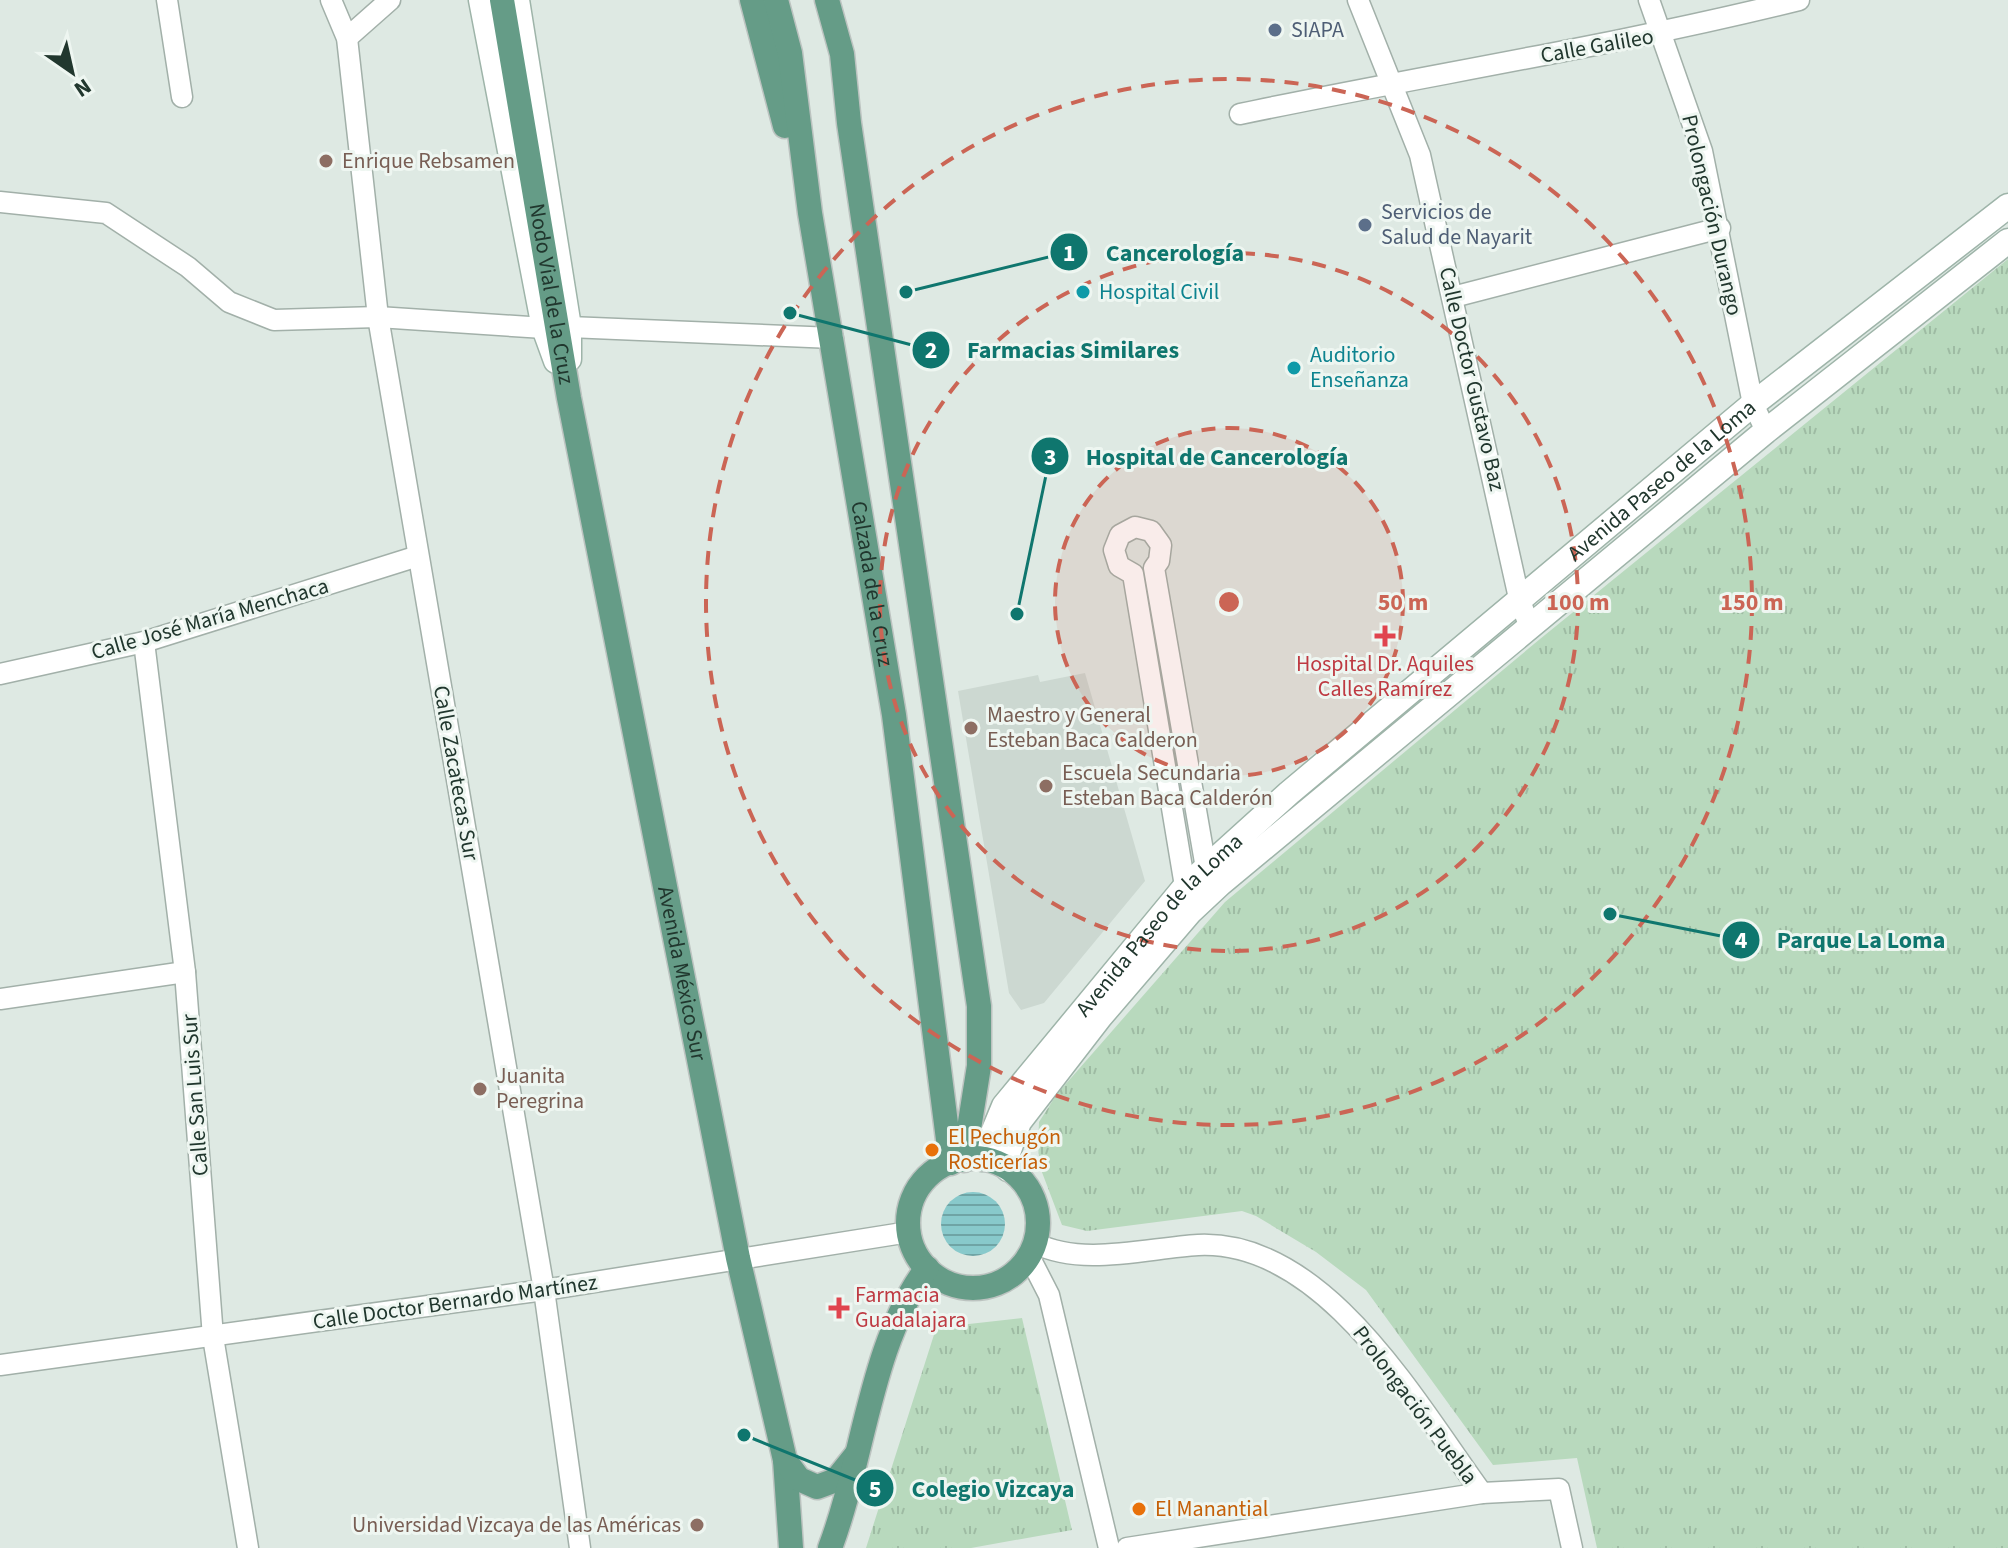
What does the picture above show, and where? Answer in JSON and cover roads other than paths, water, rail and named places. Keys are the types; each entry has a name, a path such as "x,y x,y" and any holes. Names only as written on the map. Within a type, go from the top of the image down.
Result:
{"main road":[{"name":"Avenida México Sur","path":"481,0 544,328 569,398 738,1258 785,1460 791,1548"},
{"name":"Nodo Vial de la Cruz","path":"502,0 569,398"},
{"name":"Avenida México Sur","path":"517,0 569,327 569,398"},
{"path":"752,0 810,213"},
{"path":"814,0 849,123"},
{"path":"827,0 842,54 849,123"},
{"name":"Calzada de la Cruz","path":"777,3 790,53 810,213 875,593 966,1161"},
{"name":"Calzada de la Cruz","path":"849,123 979,1006 979,1066 966,1161"},
{"name":"Avenida Paseo de la Loma","path":"1008,1169 1008,1153 1019,1122 1100,1017 1190,912 1213,875 1519,598 1753,404 2008,206"},
{"name":"Avenida Paseo de la Loma","path":"966,1161 1004,1106 1184,888 1213,875 2008,241"},
{"path":"875,593 917,581"},
{"path":"966,1161 1008,1169 1028,1188 1036,1207 1039,1229 1020,1269 1002,1282 980,1288 957,1287 937,1278 911,1244 911,1203 921,1184 936,1170 966,1161"},
{"path":"830,1548 848,1500 893,1324 910,1291 927,1268"},
{"path":"785,1460 808,1485 826,1486 849,1467 863,1442"}],"street":[{"path":"167,0 182,97"},
{"name":"Calle Zacatecas Sur","path":"331,0 347,38 378,317 544,1290 580,1548"},
{"path":"347,38 390,0"},
{"name":"Calle Doctor Gustavo Baz","path":"1358,0 1420,155 1519,598 1529,625"},
{"name":"Prolongación Durango","path":"1649,0 1702,151 1720,228 1753,404 1766,431"},
{"name":"Calle Galileo","path":"1240,114 1393,82 1662,34 1799,0"},
{"path":"0,202 106,213 188,267 229,302 274,320 378,317 544,328"},
{"path":"1453,297 1720,228"},
{"path":"569,327 833,338"},
{"path":"1190,912 1133,574 1119,566 1114,550 1120,535 1135,527 1151,531 1161,545 1159,561 1154,568 1213,875"},
{"name":"Calle José María Menchaca","path":"0,674 144,642 418,556"},
{"name":"Calle San Luis Sur","path":"144,642 185,972 213,1337 248,1548"},
{"path":"1148,652 1169,648"},
{"path":"0,999 185,972"},
{"name":"Calle Doctor Bernardo Martínez","path":"0,1365 544,1290 909,1232"},
{"name":"Prolongación Puebla","path":"1032,1249 1090,1254 1202,1245 1225,1247 1274,1265 1322,1293 1361,1329 1482,1493"},
{"path":"1032,1249 1049,1295 1109,1548"},
{"path":"1127,1548 1482,1493 1559,1489 1572,1548"}],"water":[{"path":"973,1192 991,1198 999,1206 1005,1224 999,1242 991,1250 973,1256 955,1250 947,1242 941,1224 947,1206 955,1198"}],"place":[{"name":"SIAPA","path":"1275,30"},
{"name":"Enrique Rebsamen","path":"326,161"},
{"name":"Servicios de Salud de Nayarit","path":"1365,225"},
{"name":"Cancerología","path":"906,292"},
{"name":"Hospital Civil","path":"1083,292"},
{"name":"Farmacias Similares","path":"790,313"},
{"name":"Auditorio Enseñanza","path":"1294,368"},
{"name":"Hospital de Cancerología","path":"1017,614"},
{"name":"Hospital Dr. Aquiles Calles Ramírez","path":"1385,636"},
{"name":"Maestro y General Esteban Baca Calderon","path":"971,728"},
{"name":"Escuela Secundaria Esteban Baca Calderón","path":"1046,786"},
{"name":"Parque La Loma","path":"1610,914"},
{"name":"Juanita Peregrina","path":"480,1089"},
{"name":"El Pechugón Rosticerías","path":"932,1150"},
{"name":"Farmacia Guadalajara","path":"839,1308"},
{"name":"Colegio Vizcaya","path":"744,1435"},
{"name":"El Manantial","path":"1139,1509"},
{"name":"Universidad Vizcaya de las Américas","path":"697,1525"}]}
